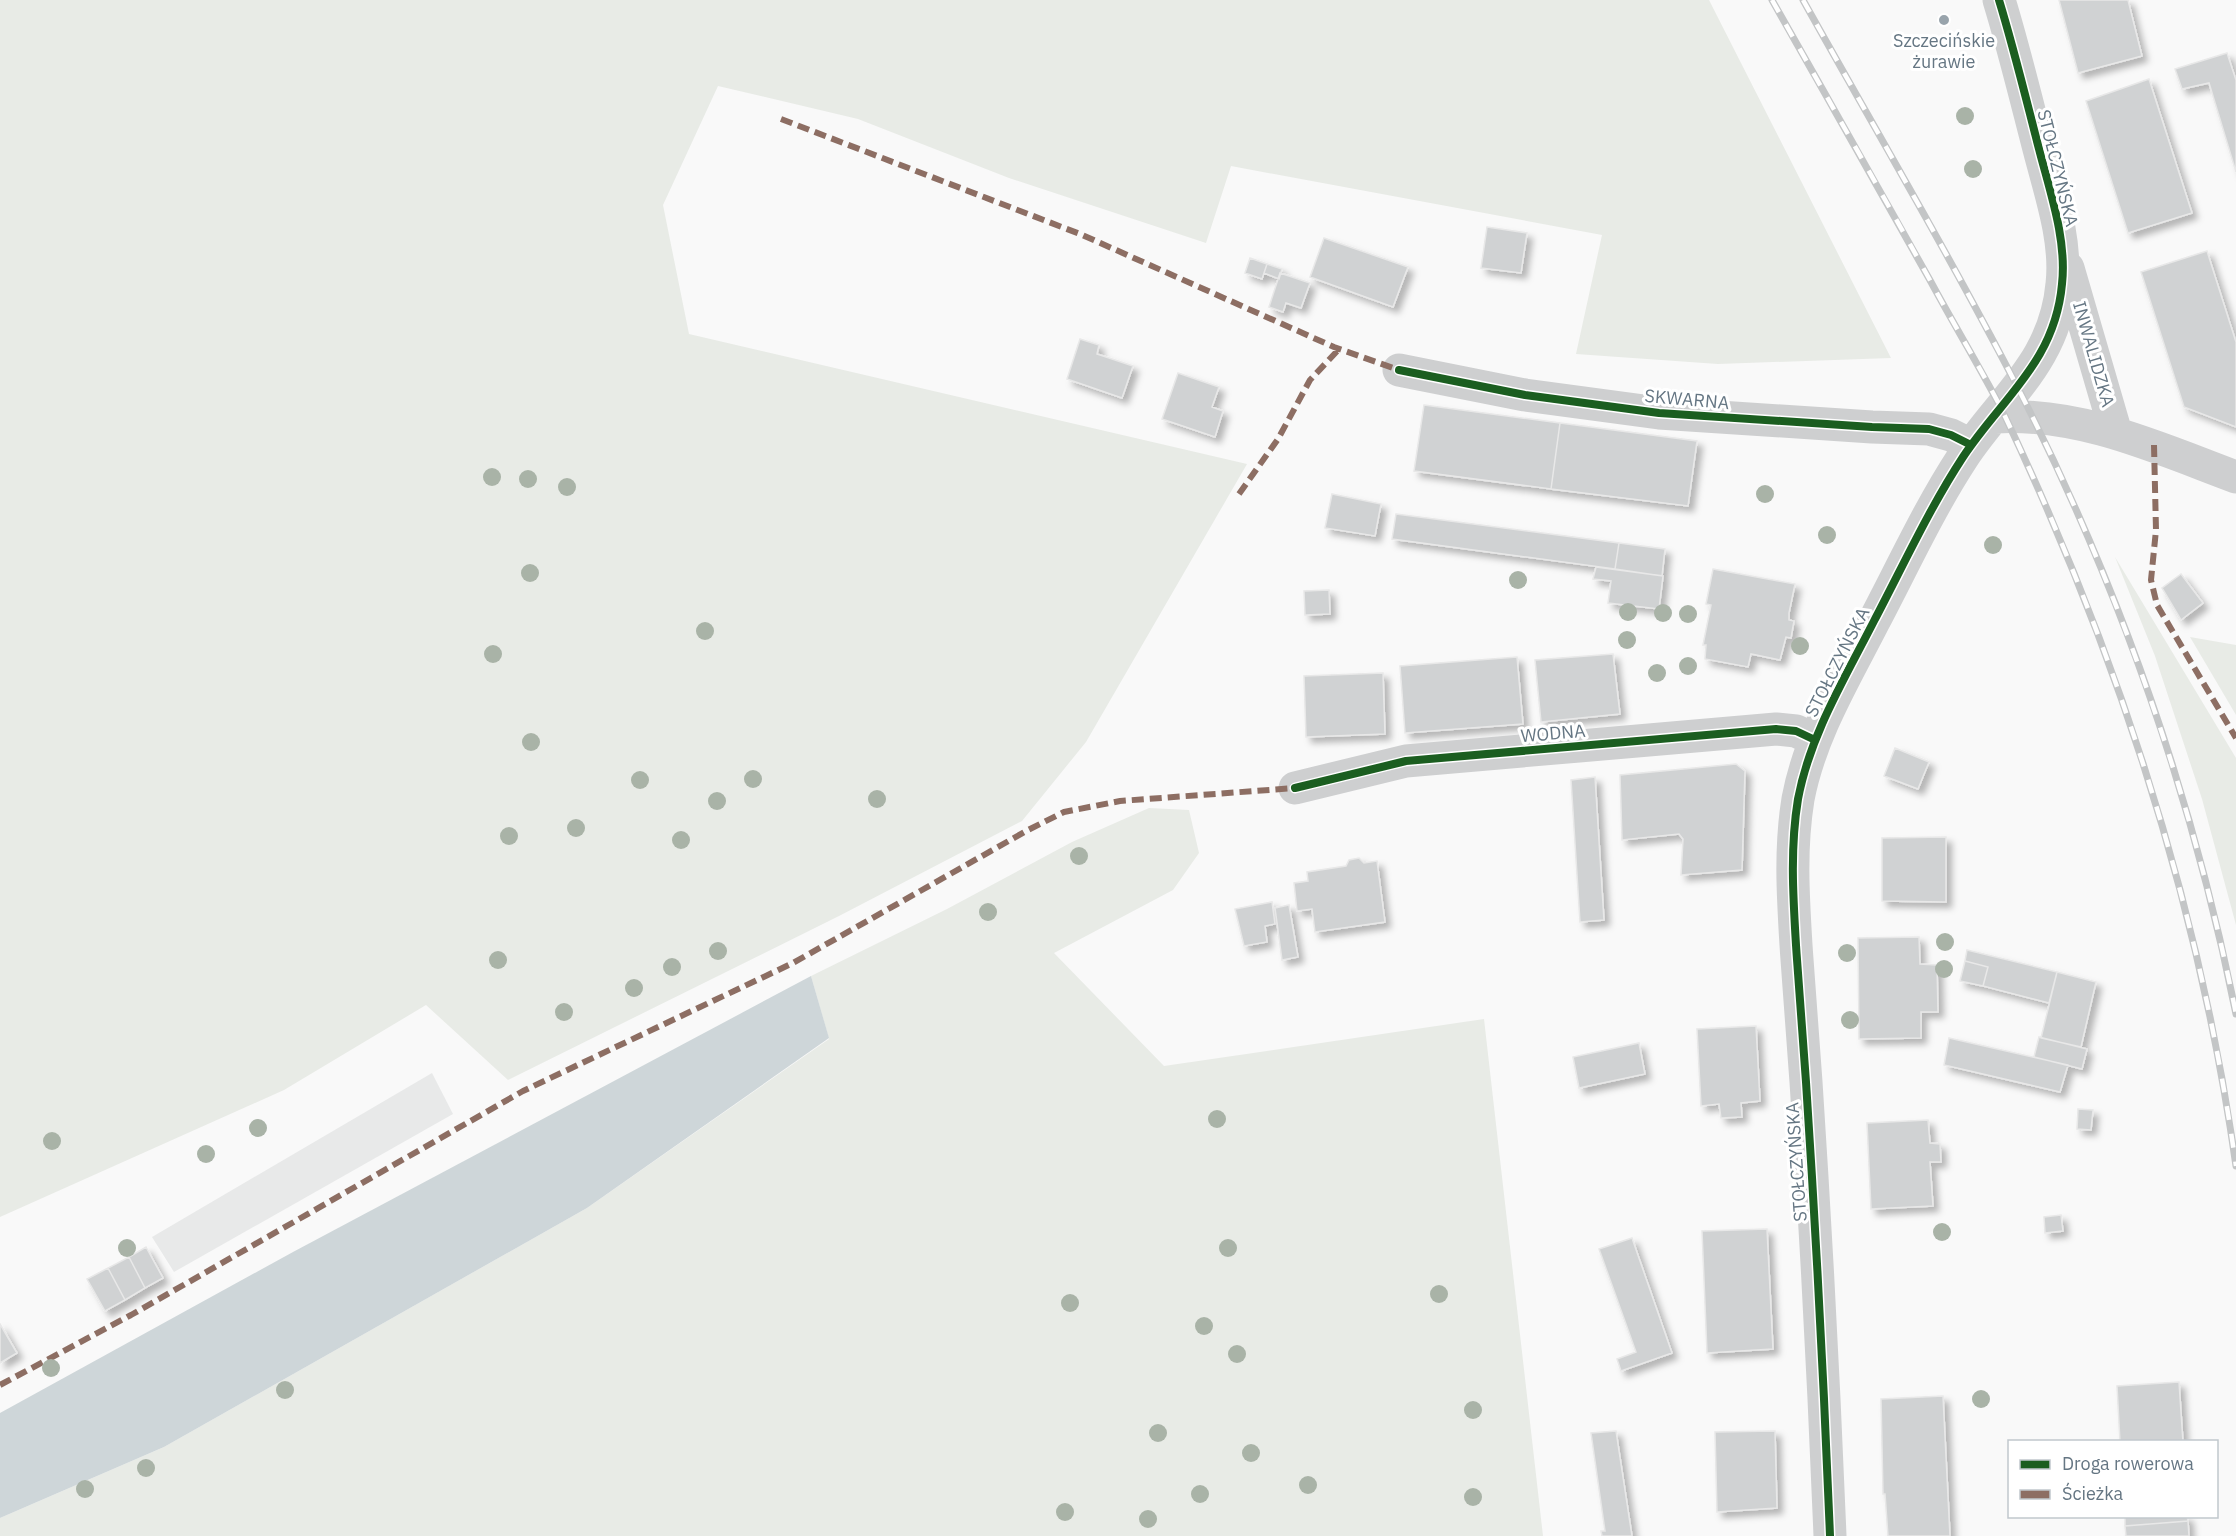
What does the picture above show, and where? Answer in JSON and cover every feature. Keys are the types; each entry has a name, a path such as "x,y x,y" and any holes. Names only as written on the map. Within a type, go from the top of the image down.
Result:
{"street":[{"name":"STOŁCZYŃSKA","path":"1830,1536 1815,1220 1792,868 1797,805 1815,740 1938,497 1971,445 2030,372 2054,322 2062,284 2060,241 2048,182 2000,0"},
{"name":"INWALIDZKA","path":"2060,241 2116,433"},
{"name":"SKWARNA","path":"1399,370 1525,395 1659,413 1929,429 1951,435 1971,445"},
{"name":"INWALIDZKA","path":"1995,417 2019,416 2061,420 2116,433 2154,445 2236,477"},
{"name":"WODNA","path":"1295,788 1406,761 1776,729 1796,731 1815,740"}],"shaded area":[{"path":"0,0 1709,0 1891,358 1718,364 1576,354 1602,235 1231,166 1206,243 1009,178 858,119 718,86 663,205 689,334 1247,464 1086,742 1022,821 839,916 508,1080 426,1005 284,1090 0,1217"},
{"path":"2115,557 2236,758 2236,925 2202,799 2155,656"},
{"path":"2190,637 2236,645 2236,715"},
{"path":"1149,808 1189,810 1199,853 1173,890 1054,953 1164,1066 1484,1019 1543,1536 0,1536 0,1518 164,1447 587,1208 829,1039 811,976 947,909 1072,842"},
{"path":"811,976 829,1038 587,1208 164,1447 0,1518 0,1413 293,1252"},
{"path":"432,1073 453,1114 174,1272 152,1237"}],"building":[{"path":"2059,0 2128,0 2142,56 2078,73"},
{"path":"2227,53 2236,80 2236,172 2209,83 2182,89 2175,69"},
{"path":"2149,79 2192,213 2128,233 2086,101"},
{"path":"1487,227 1527,233 1521,273 1481,268"},
{"path":"1324,238 1408,267 1393,307 1310,277"},
{"path":"2207,251 2236,342 2236,427 2184,407 2141,272"},
{"path":"1250,258 1267,264 1262,279 1245,273"},
{"path":"1267,264 1282,269 1279,279 1264,273"},
{"path":"1280,273 1310,283 1301,308 1286,303 1283,312 1269,307"},
{"path":"1080,339 1099,345 1097,354 1133,366 1122,398 1067,379"},
{"path":"1178,373 1219,387 1212,407 1223,411 1215,437 1162,419"},
{"path":"1424,405 1560,423 1551,489 1414,471"},
{"path":"1560,423 1697,441 1688,506 1551,489"},
{"path":"1332,494 1381,504 1375,536 1325,528"},
{"path":"1396,514 1619,543 1615,569 1392,539"},
{"path":"1619,543 1665,549 1662,576 1615,569"},
{"path":"1596,567 1663,576 1659,609 1608,603 1611,581 1593,579"},
{"path":"1713,569 1795,584 1789,613 1789,620 1794,621 1791,638 1786,637 1780,660 1751,654 1748,667 1705,659 1706,645 1703,645 1711,605 1706,604"},
{"path":"2181,574 2203,603 2181,620 2162,588"},
{"path":"1329,590 1330,614 1305,615 1304,591"},
{"path":"1613,654 1620,714 1541,722 1535,660"},
{"path":"1517,657 1523,724 1405,733 1400,666"},
{"path":"1383,673 1385,734 1306,737 1304,676"},
{"path":"1895,748 1929,762 1918,789 1884,776"},
{"path":"1736,764 1745,771 1742,870 1681,875 1683,839 1679,834 1622,840 1620,775"},
{"path":"1595,777 1604,920 1580,922 1571,780"},
{"path":"1946,837 1946,902 1882,901 1882,838"},
{"path":"1359,858 1364,863 1377,861 1385,922 1315,932 1312,909 1297,911 1294,883 1308,881 1307,872 1346,866 1349,860"},
{"path":"1272,902 1275,924 1265,926 1267,942 1244,946 1235,909"},
{"path":"1289,905 1298,957 1282,960 1275,908"},
{"path":"1919,937 1920,964 1937,965 1938,1012 1921,1012 1921,1038 1859,1039 1858,938"},
{"path":"1967,950 2057,972 2049,1003 1983,986 1988,967 1965,961"},
{"path":"1965,961 1988,967 1983,986 1960,981"},
{"path":"2057,972 2096,982 2081,1047 2041,1038"},
{"path":"1756,1026 1760,1101 1741,1103 1742,1117 1721,1118 1719,1104 1701,1106 1697,1029"},
{"path":"2039,1037 2087,1049 2082,1069 2034,1057"},
{"path":"1949,1038 2068,1065 2060,1092 1944,1065"},
{"path":"1639,1043 1645,1074 1579,1088 1573,1057"},
{"path":"2078,1109 2093,1110 2091,1130 2077,1129"},
{"path":"1928,1120 1930,1143 1940,1144 1941,1162 1930,1162 1933,1206 1871,1209 1867,1123"},
{"path":"2061,1215 2063,1231 2045,1233 2044,1217"},
{"path":"1767,1229 1773,1349 1707,1353 1702,1231"},
{"path":"1632,1238 1672,1353 1621,1371 1617,1359 1636,1352 1599,1249"},
{"path":"146,1247 163,1278 145,1288 129,1257"},
{"path":"129,1257 145,1288 125,1300 108,1268"},
{"path":"108,1268 125,1300 105,1311 87,1279"},
{"path":"0,1324 17,1353 0,1363"},
{"path":"2179,1382 2183,1440 2120,1440 2117,1386"},
{"path":"1943,1396 1950,1536 1888,1536 1885,1494 1883,1494 1881,1399"},
{"path":"1616,1431 1632,1536 1602,1536 1601,1531 1605,1531 1591,1433"},
{"path":"1775,1431 1777,1508 1717,1512 1715,1432"},
{"path":"2125,1518 2187,1518 2188,1521 2125,1526"},
{"path":"2188,1521 2189,1536 2126,1536 2125,1526"}],"railway":[{"path":"1772,0 2002,410 2081,592 2148,779 2176,874 2200,971 2220,1068 2236,1166"},
{"path":"1803,0 1940,243 2019,390 2089,540 2149,694 2175,773 2198,853 2236,1014"}],"marked path":[{"path":"781,119 1080,234 1334,347 1399,370"},
{"path":"1239,494 1278,439 1310,380 1339,349"},
{"path":"2154,445 2156,530 2151,580 2157,605 2236,738"},
{"path":"0,1385 131,1315 523,1091 793,963 1064,812 1120,801 1295,788"}],"cycle path":[{"path":"1830,1536 1816,1253 1794,908 1795,817 1811,752 1840,685 1939,497 1963,457 2038,357 2049,336 2057,311 2063,267 2060,233 1999,0"},
{"path":"1399,370 1525,395 1659,413 1929,429 1951,435 1971,445"},
{"path":"1295,788 1406,761 1776,729 1796,731 1815,740"}],"place":[{"name":"Szczecińskie żurawie","path":"1944,20"}]}
